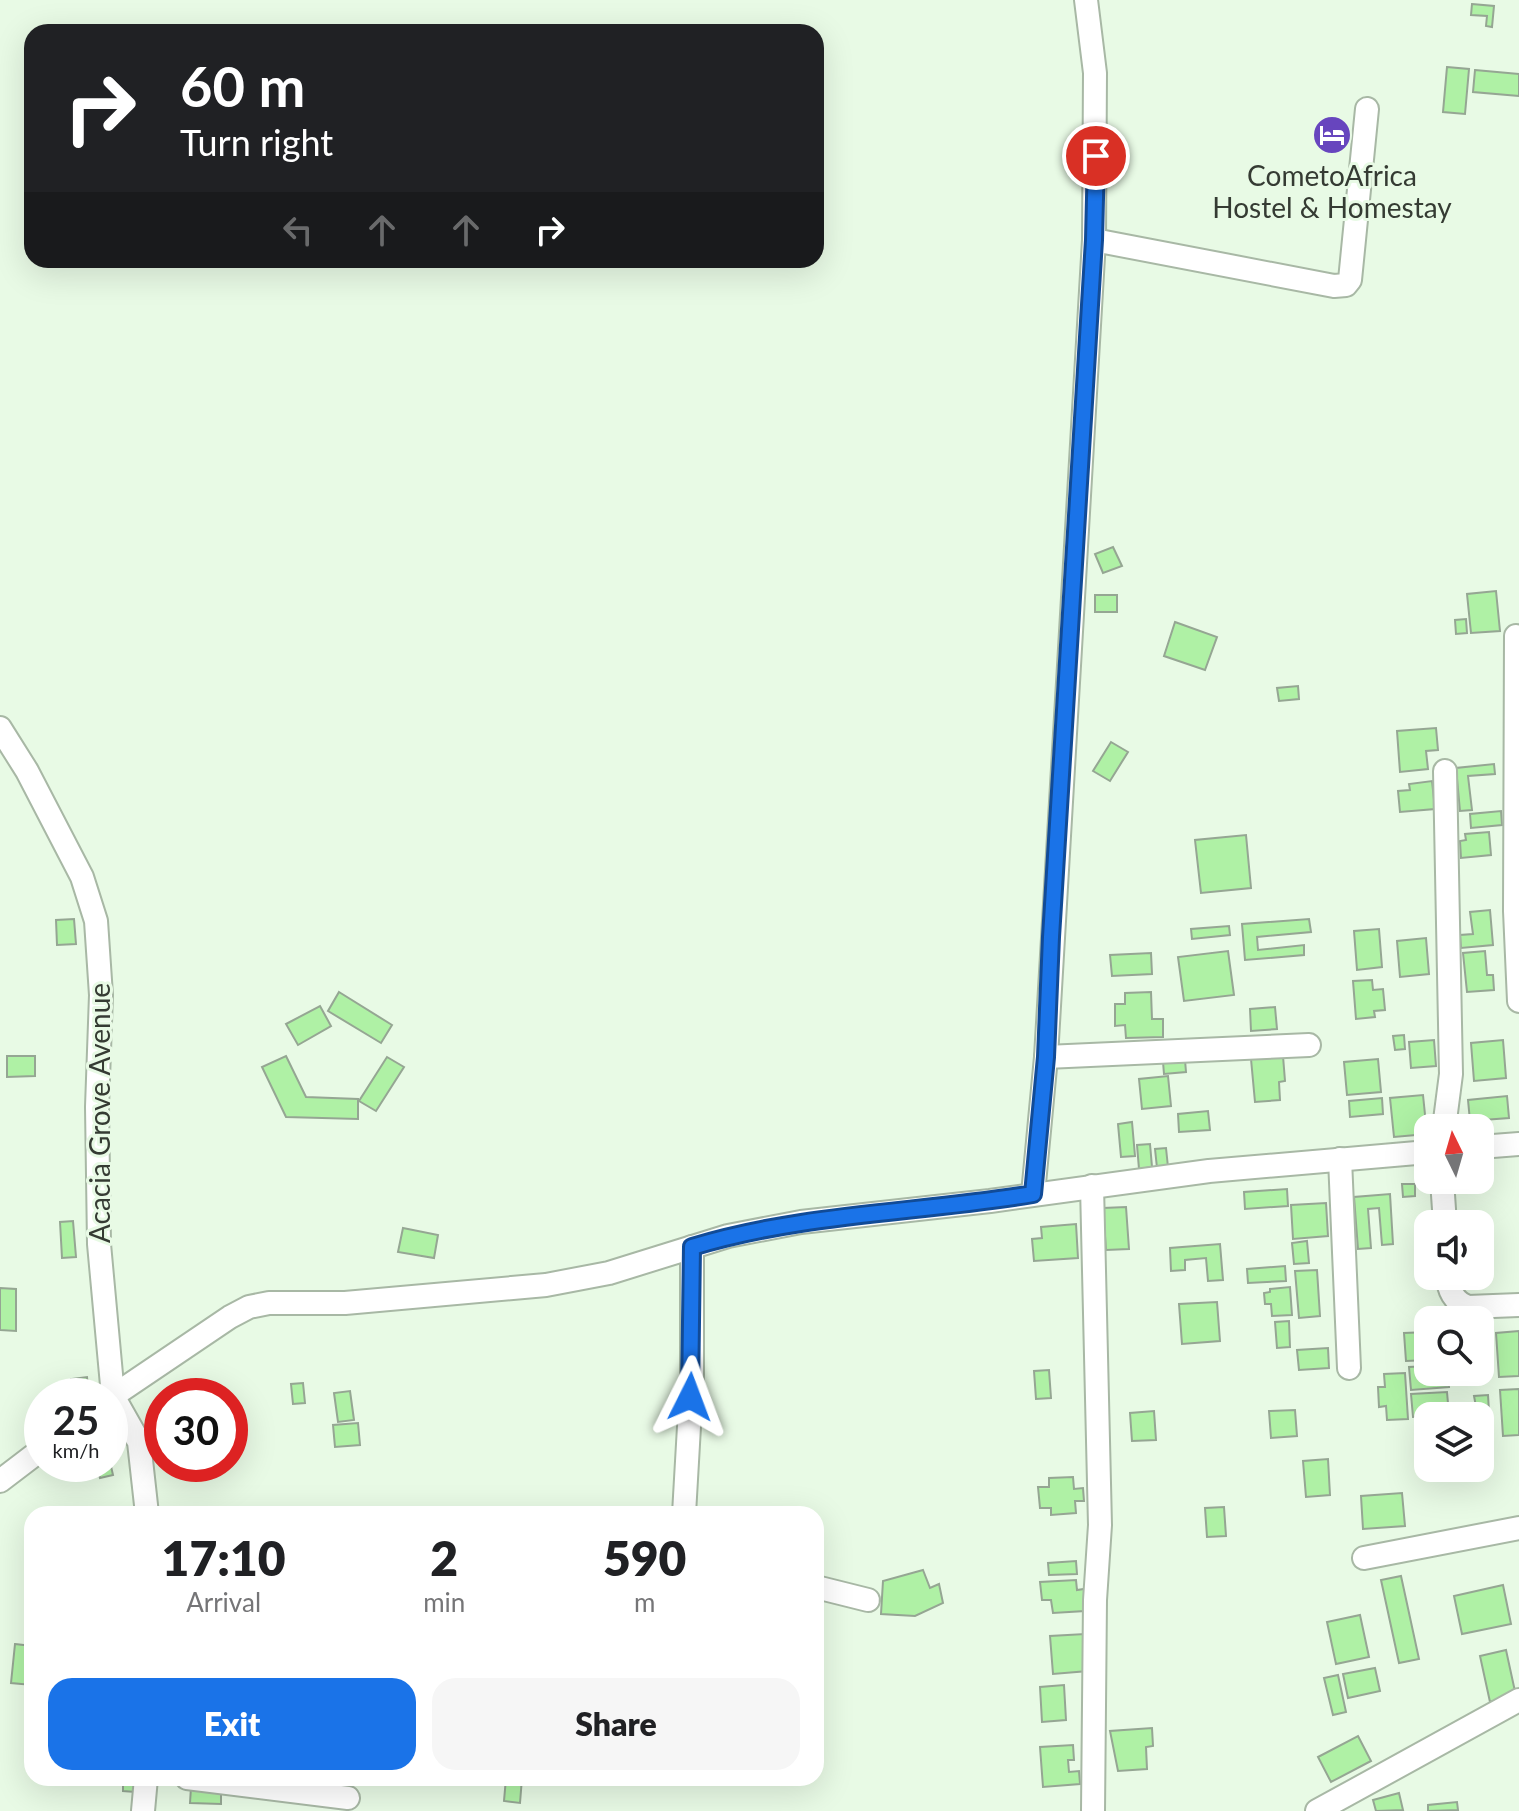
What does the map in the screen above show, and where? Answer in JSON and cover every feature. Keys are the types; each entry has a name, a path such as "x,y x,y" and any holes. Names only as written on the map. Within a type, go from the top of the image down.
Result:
{"street":[{"path":"1033,1194 1046,1057 1094,240 1095,73 1086,0"},
{"path":"1094,240 1334,286 1346,285 1350,280 1367,109"},
{"path":"1516,636 1519,1001"},
{"name":"Acacia Grove Avenue","path":"0,728 27,771 82,877 96,921 101,995 97,1107 99,1244 110,1378"},
{"path":"1445,771 1451,1074 1446,1114"},
{"path":"1046,1057 1309,1045"},
{"path":"1494,1146 1519,1144"},
{"path":"128,1386 249,1307 269,1303 345,1303 546,1285 609,1273 728,1236 801,1222 1092,1186 1414,1153"},
{"path":"1340,1159 1349,1368"},
{"path":"1092,1186 1100,1525 1095,1600 1093,1811"},
{"path":"684,1506 692,1374 692,1247"},
{"path":"1451,1290 1460,1304 1468,1307 1519,1305"},
{"name":"Acacia Grove Avenue","path":"128,1424 139,1442 146,1506"},
{"path":"0,1481 24,1463"},
{"path":"1364,1558 1519,1528"},
{"path":"824,1589 868,1600"},
{"path":"1317,1811 1519,1700"},
{"path":"143,1811 145,1786"},
{"path":"251,1786 348,1798"}],"building":[{"path":"1472,4 1494,6 1492,27 1486,26 1487,16 1471,15"},
{"path":"1447,67 1469,69 1465,114 1443,112"},
{"path":"1475,70 1519,74 1519,96 1473,92"},
{"path":"1113,547 1122,566 1103,573 1095,554"},
{"path":"1496,591 1500,631 1471,633 1467,594"},
{"path":"1095,595 1117,595 1117,612 1095,612"},
{"path":"1466,619 1467,633 1456,634 1455,620"},
{"path":"1175,622 1217,637 1205,670 1164,656"},
{"path":"1298,686 1299,699 1279,701 1277,688"},
{"path":"1436,728 1438,750 1426,751 1428,769 1400,772 1397,731"},
{"path":"1111,742 1128,752 1110,781 1093,771"},
{"path":"1494,764 1495,774 1468,776 1472,810 1460,811 1456,768"},
{"path":"1432,781 1435,809 1400,812 1398,791 1410,790 1409,784"},
{"path":"1501,811 1502,825 1471,828 1470,814"},
{"path":"1489,832 1491,855 1461,858 1460,841 1466,840 1465,834"},
{"path":"1246,835 1251,888 1201,893 1195,840"},
{"path":"1490,910 1493,945 1461,948 1460,935 1473,934 1470,912"},
{"path":"74,919 76,944 57,945 56,920"},
{"path":"1309,919 1311,932 1257,937 1258,950 1304,945 1304,955 1245,960 1242,924"},
{"path":"1229,926 1230,935 1192,939 1191,929"},
{"path":"1379,929 1382,967 1357,970 1354,931"},
{"path":"1426,938 1429,974 1400,977 1397,941"},
{"path":"1228,951 1234,995 1184,1001 1178,957"},
{"path":"1485,951 1487,975 1493,975 1494,990 1467,992 1463,953"},
{"path":"1151,953 1152,974 1112,976 1110,955"},
{"path":"1372,980 1373,990 1383,989 1385,1010 1374,1011 1375,1017 1356,1019 1353,981"},
{"path":"339,992 392,1025 381,1043 328,1011"},
{"path":"1151,992 1152,1019 1163,1019 1163,1037 1126,1038 1125,1025 1115,1026 1115,1004 1125,1004 1125,993"},
{"path":"320,1006 331,1026 298,1045 286,1024"},
{"path":"1275,1007 1277,1029 1251,1031 1250,1009"},
{"path":"1404,1035 1405,1049 1395,1050 1393,1036"},
{"path":"1434,1040 1436,1066 1411,1068 1409,1042"},
{"path":"1503,1040 1506,1078 1474,1081 1471,1043"},
{"path":"7,1056 35,1056 35,1076 7,1077"},
{"path":"286,1056 306,1097 358,1099 358,1119 286,1117 262,1067"},
{"path":"1283,1056 1285,1081 1279,1082 1280,1100 1255,1102 1251,1059"},
{"path":"387,1057 404,1067 376,1111 359,1101"},
{"path":"1378,1059 1381,1092 1347,1095 1344,1062"},
{"path":"1185,1060 1186,1072 1164,1074 1163,1062"},
{"path":"1168,1076 1171,1106 1142,1109 1139,1079"},
{"path":"1423,1095 1425,1114 1414,1114 1414,1135 1394,1137 1390,1098"},
{"path":"1507,1096 1509,1118 1494,1119 1494,1114 1469,1114 1468,1100"},
{"path":"1382,1098 1383,1114 1350,1117 1349,1101"},
{"path":"1208,1111 1210,1130 1179,1132 1178,1114"},
{"path":"1132,1122 1135,1156 1121,1157 1118,1124"},
{"path":"1150,1144 1152,1167 1139,1169 1137,1145"},
{"path":"1166,1148 1168,1167 1157,1168 1155,1149"},
{"path":"1402,1184 1414,1184 1415,1196 1403,1197"},
{"path":"1287,1189 1288,1206 1245,1209 1244,1192"},
{"path":"1390,1194 1393,1244 1382,1245 1379,1208 1368,1209 1371,1248 1358,1249 1354,1197"},
{"path":"1326,1203 1328,1236 1293,1239 1291,1205"},
{"path":"1126,1207 1129,1249 1106,1250 1103,1208"},
{"path":"73,1221 76,1257 62,1258 60,1222"},
{"path":"1076,1224 1078,1258 1034,1261 1032,1239 1042,1238 1041,1227"},
{"path":"403,1228 438,1235 434,1258 398,1252"},
{"path":"1307,1241 1309,1263 1294,1264 1292,1243"},
{"path":"1220,1244 1223,1280 1208,1281 1206,1258 1185,1260 1185,1270 1171,1271 1170,1248"},
{"path":"1285,1266 1286,1281 1248,1283 1247,1269"},
{"path":"1317,1270 1320,1316 1299,1318 1295,1271"},
{"path":"1290,1287 1292,1315 1272,1316 1271,1304 1265,1304 1264,1293 1270,1292 1270,1289"},
{"path":"0,1288 16,1289 16,1331 0,1330"},
{"path":"1217,1302 1220,1341 1182,1344 1179,1304"},
{"path":"1289,1321 1290,1347 1277,1348 1275,1322"},
{"path":"1519,1331 1519,1376 1499,1377 1496,1333"},
{"path":"1404,1333 1414,1333 1414,1361 1406,1361"},
{"path":"1328,1348 1329,1368 1299,1370 1297,1350"},
{"path":"1409,1367 1414,1367 1414,1386 1449,1387 1411,1390"},
{"path":"1049,1370 1051,1398 1036,1399 1034,1371"},
{"path":"1405,1373 1408,1419 1387,1420 1386,1406 1379,1407 1378,1387 1385,1387 1384,1374"},
{"path":"303,1383 305,1403 293,1404 291,1384"},
{"path":"1519,1389 1519,1435 1503,1436 1500,1390"},
{"path":"350,1391 354,1420 338,1422 334,1393"},
{"path":"1447,1392 1448,1402 1414,1402 1413,1417 1411,1394"},
{"path":"1488,1395 1488,1402 1475,1402 1474,1396"},
{"path":"1295,1410 1297,1436 1271,1438 1269,1411"},
{"path":"1154,1411 1156,1440 1132,1441 1130,1413"},
{"path":"358,1423 360,1445 335,1447 333,1425"},
{"path":"1328,1459 1330,1495 1306,1497 1303,1461"},
{"path":"1073,1477 1074,1489 1083,1488 1084,1501 1075,1501 1076,1513 1051,1515 1051,1508 1040,1508 1038,1487 1049,1487 1049,1478"},
{"path":"1402,1493 1405,1526 1363,1529 1361,1496"},
{"path":"1224,1507 1226,1536 1207,1537 1205,1508"},
{"path":"1076,1561 1077,1574 1049,1575 1048,1563"},
{"path":"923,1570 930,1588 939,1584 943,1603 915,1616 881,1614 883,1581"},
{"path":"1401,1576 1419,1659 1399,1663 1381,1580"},
{"path":"1076,1580 1077,1590 1084,1589 1085,1611 1053,1613 1051,1600 1042,1600 1040,1582"},
{"path":"1503,1585 1511,1624 1462,1634 1454,1596"},
{"path":"1360,1615 1369,1657 1336,1664 1327,1622"},
{"path":"1085,1634 1088,1671 1053,1674 1050,1636"},
{"path":"15,1644 24,1645 24,1684 11,1683"},
{"path":"1506,1650 1516,1696 1490,1702 1480,1656"},
{"path":"1375,1668 1380,1691 1348,1698 1343,1674"},
{"path":"1338,1675 1346,1712 1333,1715 1324,1678"},
{"path":"1064,1685 1066,1720 1042,1722 1040,1687"},
{"path":"1152,1728 1153,1746 1146,1747 1147,1769 1118,1771 1110,1731"},
{"path":"1358,1736 1371,1761 1331,1782 1318,1757"},
{"path":"1073,1745 1074,1760 1068,1760 1069,1772 1079,1771 1080,1784 1043,1787 1040,1747"},
{"path":"123,1786 135,1786 135,1792 123,1791"},
{"path":"505,1786 521,1786 520,1803 504,1801"},
{"path":"191,1787 221,1787 221,1804 190,1803"},
{"path":"1399,1793 1403,1810 1376,1811 1373,1800"},
{"path":"1457,1802 1458,1810 1428,1811 1428,1805"}],"place":[{"name":"CometoAfrica Hostel & Homestay","path":"1332,135"}],"route":[{"path":"690,1397 692,1247 728,1236 801,1222 1033,1194 1046,1057 1094,240 1096,156"}]}
